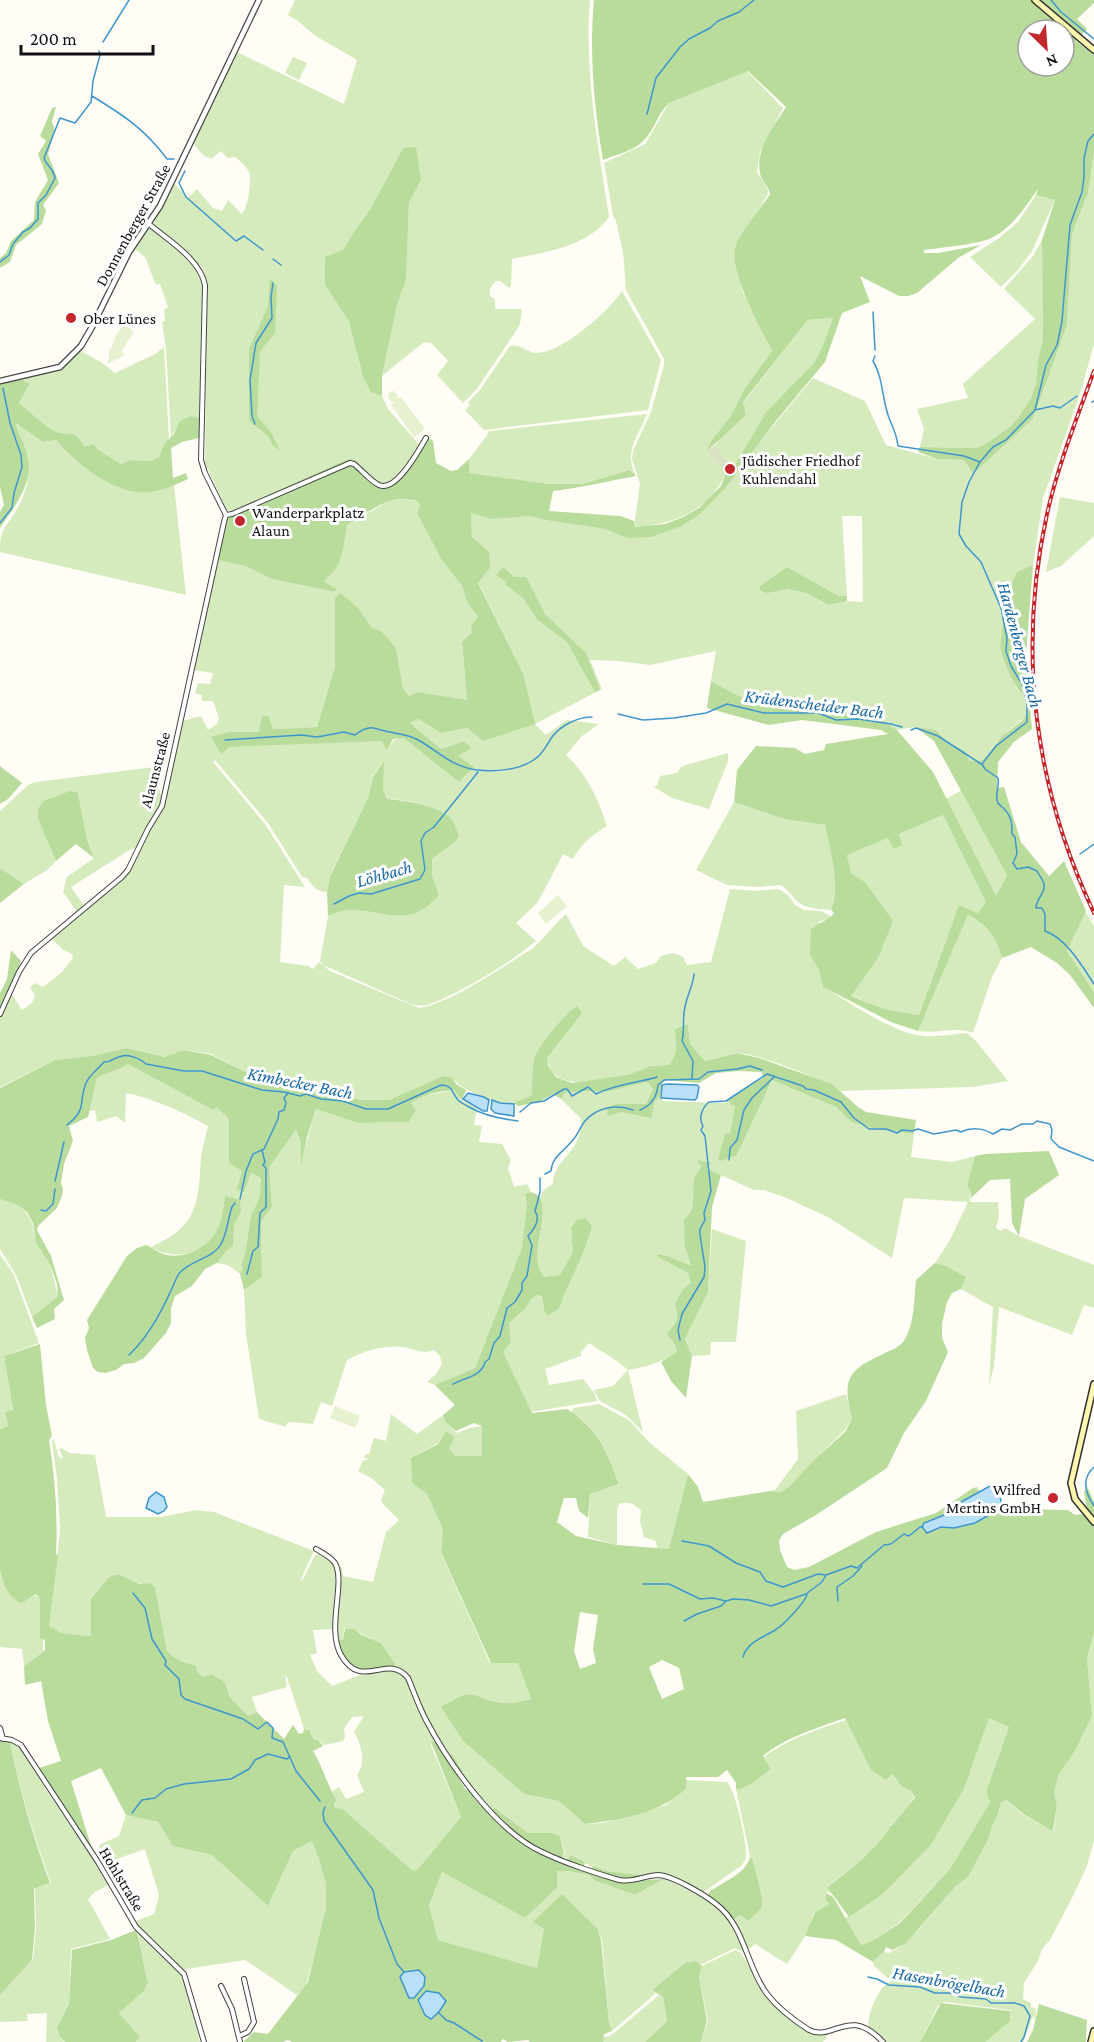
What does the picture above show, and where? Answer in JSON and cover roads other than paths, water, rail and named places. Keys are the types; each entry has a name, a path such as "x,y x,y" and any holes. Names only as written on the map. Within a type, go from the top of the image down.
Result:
{"main road":[{"path":"1035,0 1094,50"},
{"path":"1094,1384 1071,1479 1073,1494 1082,1509 1094,1522"},
{"path":"1091,2042 1094,2031"}],"street":[{"name":"Donnenberger Straße","path":"0,381 60,368 71,359 92,327 129,252 160,206 259,0"},
{"path":"149,224 194,262 204,276 201,459 205,473 226,515 350,463 378,484 390,485 406,468 426,438"},
{"name":"Alaunstraße","path":"0,1014 27,958 123,877 162,806 226,515"},
{"path":"316,1549 332,1559 337,1570 334,1631 341,1656 348,1665 362,1673 397,1668 404,1672 426,1720 469,1788 508,1828 541,1852 614,1878 627,1881 660,1875 704,1895 729,1915 767,1994 810,2031 827,2032 838,2028 860,2026 875,2033 883,2042"},
{"name":"Hohlstraße","path":"0,1728 2,1738 21,1745 99,1862 136,1927 184,1974 204,2042"},
{"path":"221,1986 232,2009 239,2039 248,2032 254,2022 244,1979"}],"water":[{"path":"662,1085 697,1085 699,1087 697,1098 695,1100 661,1098"},
{"path":"468,1093 489,1100 487,1111 463,1099"},
{"path":"492,1100 514,1104 514,1116 495,1113 491,1109"},
{"path":"990,1486 995,1486 1001,1500 1000,1509 975,1523 954,1528 941,1527 927,1533 922,1527 924,1523 944,1515"},
{"path":"156,1492 164,1497 167,1507 158,1514 146,1508 149,1498"},
{"path":"419,1970 425,1977 424,1986 414,1998 409,1998 400,1977 404,1972"},
{"path":"426,1991 439,1993 446,2001 431,2019 425,2015 418,2000"}],"waterway":[{"path":"103,42 129,0"},
{"path":"647,114 656,78 680,47 718,21 739,12 754,0"},
{"name":"Hardenberger Bach","path":"1051,0 1061,12 1094,39"},
{"path":"0,262 9,255 13,244 23,232 38,219 38,203 46,195 55,178 44,158 60,118 75,123 91,102 99,51"},
{"path":"92,96 133,123 167,159 174,159"},
{"name":"Hardenberger Bach","path":"1094,134 1088,141 1084,158 1082,192 1070,225 1062,321 1057,345 1046,365 1035,410 1006,440 993,447 980,462 969,482 962,502 959,534 966,546 981,562 1001,608 1007,638 1006,651 1011,666 1022,684 1027,703 1027,722 996,746 982,764 998,778 997,800 1009,815 1012,834 1015,837 1017,854 1013,863 1017,869 1028,867 1037,871 1043,882 1044,890 1036,908 1042,908 1045,914 1045,931 1067,946 1094,984"},
{"path":"185,171 179,183 186,197 236,241 244,236 263,250"},
{"path":"273,259 281,265"},
{"path":"255,424 252,416 250,380 256,343 272,318 273,283"},
{"path":"873,312 875,350"},
{"path":"875,356 873,361 879,374 898,446 964,456 980,462"},
{"path":"0,523 12,508 22,467 21,455 10,423 3,388"},
{"path":"1035,410 1053,406 1060,408 1077,396"},
{"name":"Krüdenscheider Bach","path":"618,714 643,720 674,718 706,713 727,704 764,713 818,713 836,720 858,719 902,727"},
{"name":"Krüdenscheider Bach","path":"225,740 301,735 317,737 344,732 355,735 372,728 412,737 461,766 492,771 515,768 529,763 565,725 592,717"},
{"name":"Krüdenscheider Bach","path":"911,730 916,728 938,736 981,764"},
{"name":"Löhbach","path":"334,904 359,893 371,894 420,879 425,870 421,841 425,833 434,827 478,772"},
{"path":"1080,854 1094,844"},
{"path":"692,1078 693,1061 682,1041 684,1011 694,974"},
{"name":"Kimbecker Bach","path":"67,1125 78,1114 84,1088 91,1076 104,1062 125,1056 135,1057 146,1064 184,1071 202,1071 262,1090 300,1096 306,1094 321,1099 343,1101 366,1109 388,1109 441,1085 450,1088 459,1101 476,1111 518,1121"},
{"name":"Kimbecker Bach","path":"640,1110 653,1100 658,1085 664,1080 699,1079 708,1072 750,1066 762,1070"},
{"name":"Kimbecker Bach","path":"680,1340 678,1330 682,1314 704,1277 705,1267 700,1229 705,1220 704,1213 711,1191 705,1136 701,1130 702,1113 709,1102 726,1101 767,1074 841,1102 854,1118 869,1129 886,1129 897,1133 902,1130 918,1129 934,1134 977,1129 993,1134 1002,1129 1010,1130 1022,1124 1033,1124 1037,1121 1050,1124 1051,1139 1059,1147 1094,1161"},
{"name":"Kimbecker Bach","path":"520,1112 531,1103 544,1101 564,1089 567,1089 572,1096 588,1087 596,1094 618,1086 657,1077"},
{"path":"729,1160 730,1148 737,1140 744,1110 752,1098 774,1077"},
{"path":"240,1199 246,1171 253,1154 264,1149 279,1112 284,1110 286,1103 284,1098 288,1093"},
{"path":"545,1174 551,1171 556,1158 574,1139 590,1116 614,1107 633,1110"},
{"path":"55,1181 64,1142"},
{"path":"247,1274 253,1251 258,1247 260,1213 266,1207 266,1168 263,1165 265,1162 262,1150"},
{"path":"453,1384 476,1374 489,1359 494,1343 500,1336 507,1308 515,1302 522,1290 522,1283 527,1276 532,1245 528,1236 537,1221 535,1211 540,1192 540,1178"},
{"path":"41,1210 46,1211 53,1204 55,1189"},
{"path":"129,1355 151,1328 181,1272 211,1254 221,1244 235,1203"},
{"name":"Hardenberger Bach","path":"1094,1467 1086,1481 1088,1496 1094,1506"},
{"path":"643,1584 669,1584 700,1599 749,1600 771,1606 806,1594 822,1582 826,1575 851,1566 857,1568 884,1545 891,1544 904,1534 909,1536 923,1527"},
{"path":"682,1541 709,1546 736,1563 760,1572 766,1581 783,1587 818,1574 826,1575"},
{"path":"838,1601 837,1587 853,1576 862,1566"},
{"path":"133,1593 145,1608 152,1639 166,1661 165,1665 179,1679 181,1695 185,1699 243,1719 258,1729 267,1722 273,1728 272,1738 283,1742 296,1771 320,1801"},
{"path":"743,1657 752,1644 779,1628 807,1595"},
{"path":"684,1621 721,1606 726,1601"},
{"path":"132,1813 142,1800 155,1798 166,1789 184,1784 231,1779 249,1769 255,1760 268,1754 287,1759 290,1756"},
{"path":"325,1807 324,1821 373,1890 379,1918 397,1964 404,1972"},
{"name":"Hasenbrögelbach","path":"868,1977 889,1985 920,1987 935,1993 949,1993 961,1997 986,1999 991,2003 1015,2003 1024,2006 1030,2016 1021,2042"},
{"path":"438,2012 446,2020 482,2041"}],"railway":[{"path":"1094,371 1051,496 1038,565 1033,616 1033,667 1037,717 1045,767 1057,816 1094,913"}],"place":[{"name":"Ober Lünes","path":"71,318"},
{"name":"Jüdischer Friedhof Kuhlendahl","path":"730,469"},
{"name":"Wanderparkplatz Alaun","path":"240,521"},
{"name":"Wilfred Mertins GmbH","path":"1053,1498"}]}
